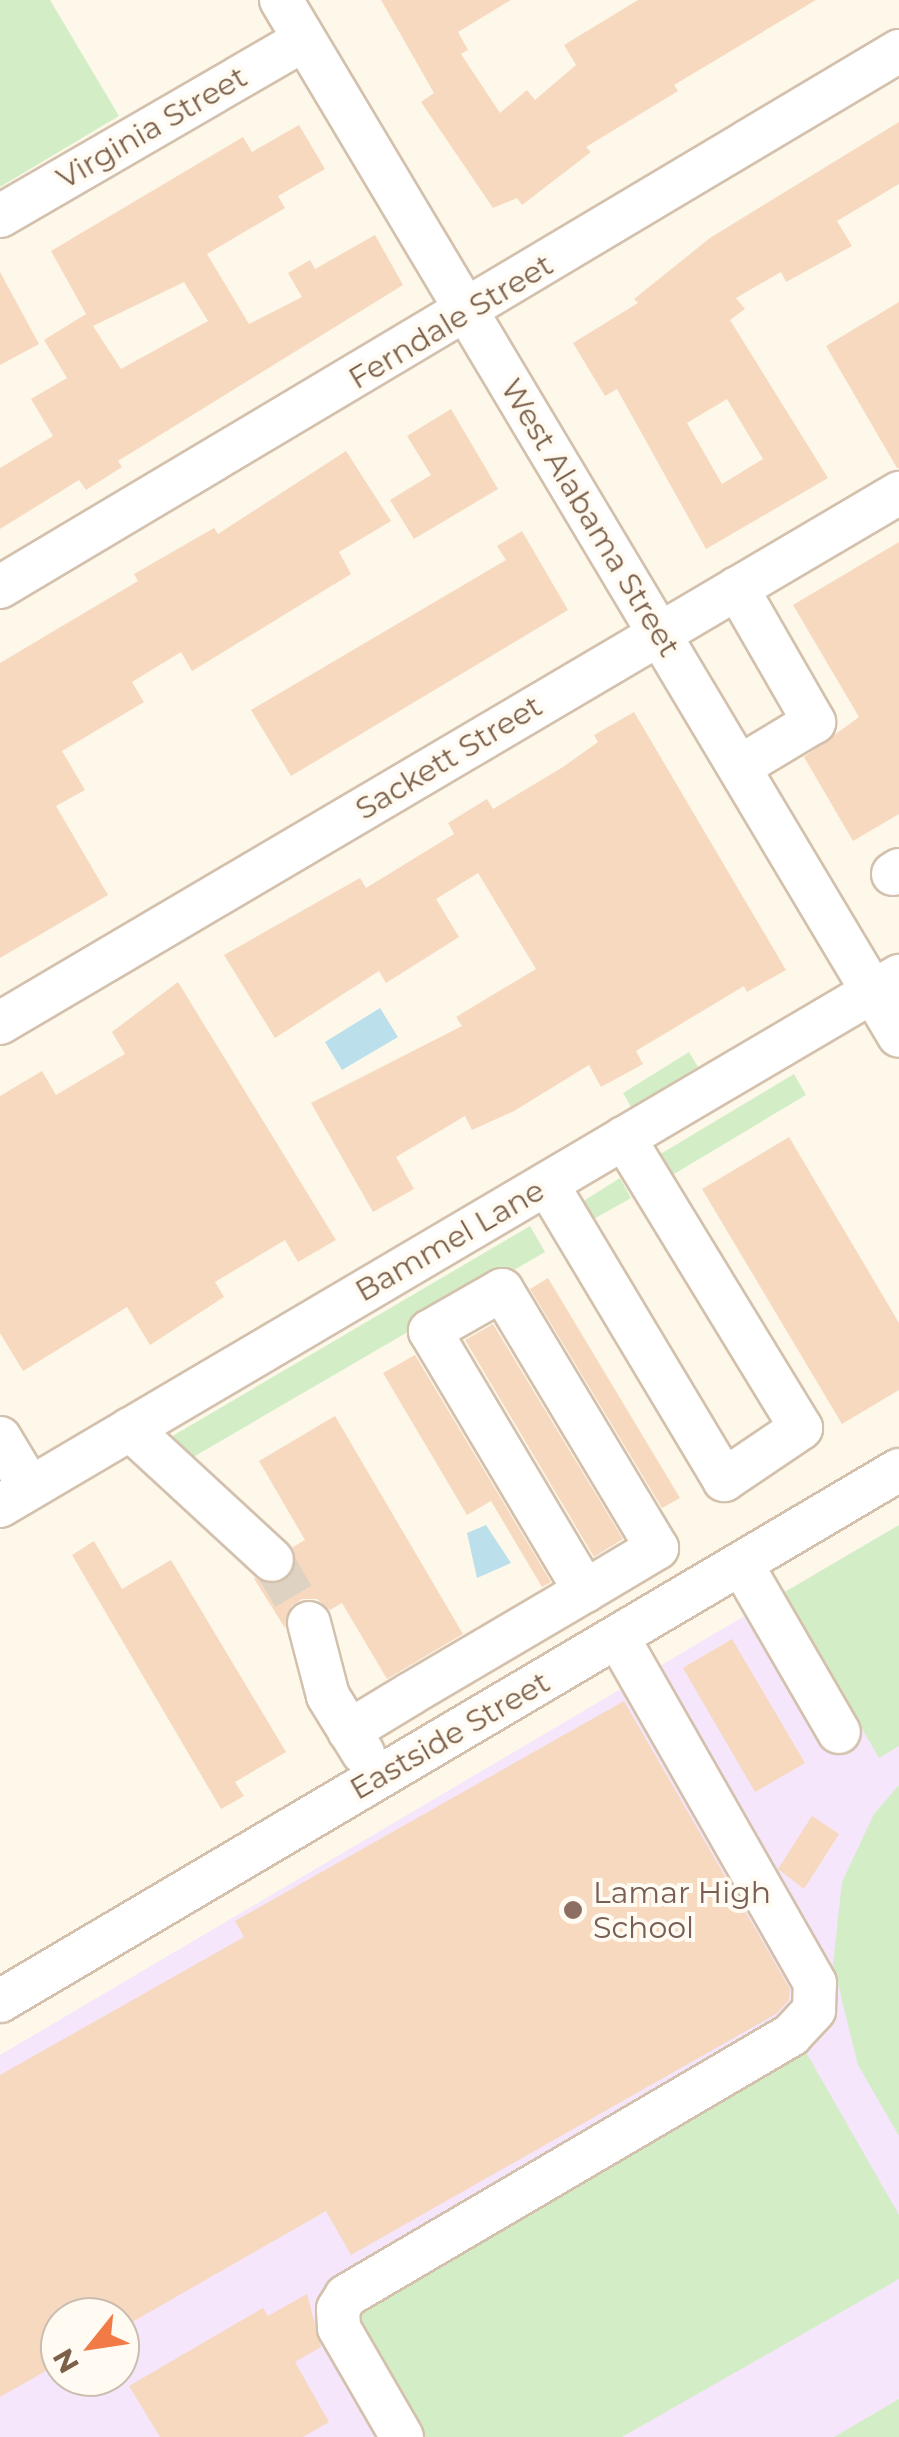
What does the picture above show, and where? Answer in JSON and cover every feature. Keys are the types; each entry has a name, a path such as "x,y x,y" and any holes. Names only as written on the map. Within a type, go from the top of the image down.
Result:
{"street":[{"name":"West Alabama Street","path":"281,0 738,767 886,984 899,1036"},
{"name":"Virginia Street","path":"0,216 304,40"},
{"name":"Ferndale Street","path":"0,587 468,313 899,52"},
{"name":"Sackett Street","path":"0,1023 899,492"},
{"path":"737,588 814,722 738,767"},
{"name":"Bammel Lane","path":"15,1497 886,984"},
{"path":"547,1184 724,1480 801,1428 624,1138"},
{"path":"349,1731 658,1548 502,1290 430,1331 585,1591"},
{"path":"130,1429 272,1560"},
{"path":"0,1438 15,1497"},
{"name":"Eastside Street","path":"0,2000 899,1470"},
{"path":"742,1565 839,1732"},
{"path":"308,1623 328,1696 360,1751 388,1772"},
{"path":"402,2437 339,2328 338,2309 346,2296 791,2035 814,2010 816,1983 618,1638"}],"shaded area":[{"name":"Lamar High School","path":"899,1525 899,2437 0,2437 0,2055"}],"green space":[{"path":"0,0 50,0 119,116 0,187"},
{"path":"689,1052 698,1067 631,1107 623,1093"},
{"path":"794,1074 806,1095 664,1180 652,1159"},
{"path":"620,1178 631,1198 592,1220 582,1202"},
{"path":"530,1226 545,1252 183,1463 169,1438"},
{"path":"899,1525 899,1746 879,1758 783,1593"},
{"path":"899,1785 899,2136 858,2065 833,1964 842,1882 874,1814"},
{"path":"803,2047 899,2215 899,2279 622,2437 422,2437 362,2329 360,2310"},
{"path":"899,2399 899,2437 834,2437"}],"water":[{"path":"380,1008 398,1037 342,1070 325,1042"},
{"path":"486,1525 511,1563 477,1578 467,1533"}],"building":[{"path":"381,0 511,0 458,32 468,50 461,54 500,113 527,90 535,100 576,65 564,45 638,0 816,0 674,85 678,91 586,147 591,152 522,205 517,198 493,208 421,102 434,93"},
{"path":"899,122 899,184 837,221 852,246 786,282 781,272 736,298 745,309 730,320 828,478 706,549 617,389 605,396 573,343 638,303 634,299 710,238","holes":["727,399 763,459 722,484 687,423"]},
{"path":"299,125 325,169 278,196 285,208 207,254 249,324 302,297 288,273 310,260 315,269 375,235 403,285 118,461 122,467 86,490 79,480 0,529 0,468 53,436 31,399 67,378 44,340 86,314 51,251 243,137 252,152","holes":["184,282 208,321 121,369 93,326"]},
{"path":"0,272 39,344 0,365"},
{"path":"899,302 899,468 897,468 826,346"},
{"path":"451,409 498,489 414,539 390,500 431,475 407,436"},
{"path":"346,451 391,521 339,552 351,574 192,671 181,652 132,682 144,702 62,751 85,790 56,806 108,895 0,958 0,663 138,581 134,574 214,528 218,534"},
{"path":"522,531 568,610 291,776 251,710 506,560 497,546"},
{"path":"899,542 899,814 853,841 804,757 859,717 793,605"},
{"path":"634,712 786,970 747,992 744,986 636,1051 643,1064 601,1087 589,1065 514,1111 472,1130 465,1116 396,1157 414,1189 373,1212 311,1103 462,1026 456,1017 536,969 478,873 436,899 459,937 386,983 379,971 275,1038 224,955 360,878 366,888 454,834 448,823 487,799 493,809 563,767 598,742 594,735"},
{"path":"178,982 336,1240 298,1262 285,1240 215,1282 224,1297 150,1345 127,1307 23,1371 0,1333 0,1096 42,1071 56,1095 125,1054 112,1032"},
{"path":"789,1137 899,1323 899,1390 842,1424 702,1189"},
{"path":"548,1278 680,1498 662,1508 530,1289"},
{"path":"493,1324 623,1539 594,1557 465,1340"},
{"path":"415,1355 551,1582 542,1587 491,1501 467,1515 383,1373"},
{"path":"335,1416 463,1634 387,1679 342,1603 330,1610 317,1599 302,1599 291,1606 285,1628 253,1577 267,1584 290,1578 296,1565 293,1547 305,1540 259,1461"},
{"path":"94,1541 122,1589 171,1560 286,1752 235,1782 244,1796 221,1809 72,1555"},
{"path":"732,1639 805,1763 755,1792 683,1668"},
{"path":"624,1701 790,1989 789,2000 776,2014 351,2255 326,2211 140,2318 140,2297 40,2297 40,2374 0,2397 0,2075 244,1937 235,1921"},
{"path":"812,1816 839,1834 804,1889 778,1869"},
{"path":"307,2294 321,2347 295,2362 329,2422 303,2437 160,2437 136,2397 140,2397 140,2380 263,2308 268,2316"}],"tunnel":[{"path":"272,1560 309,1623"}],"place":[{"name":"Lamar High School","path":"573,1910"}]}
